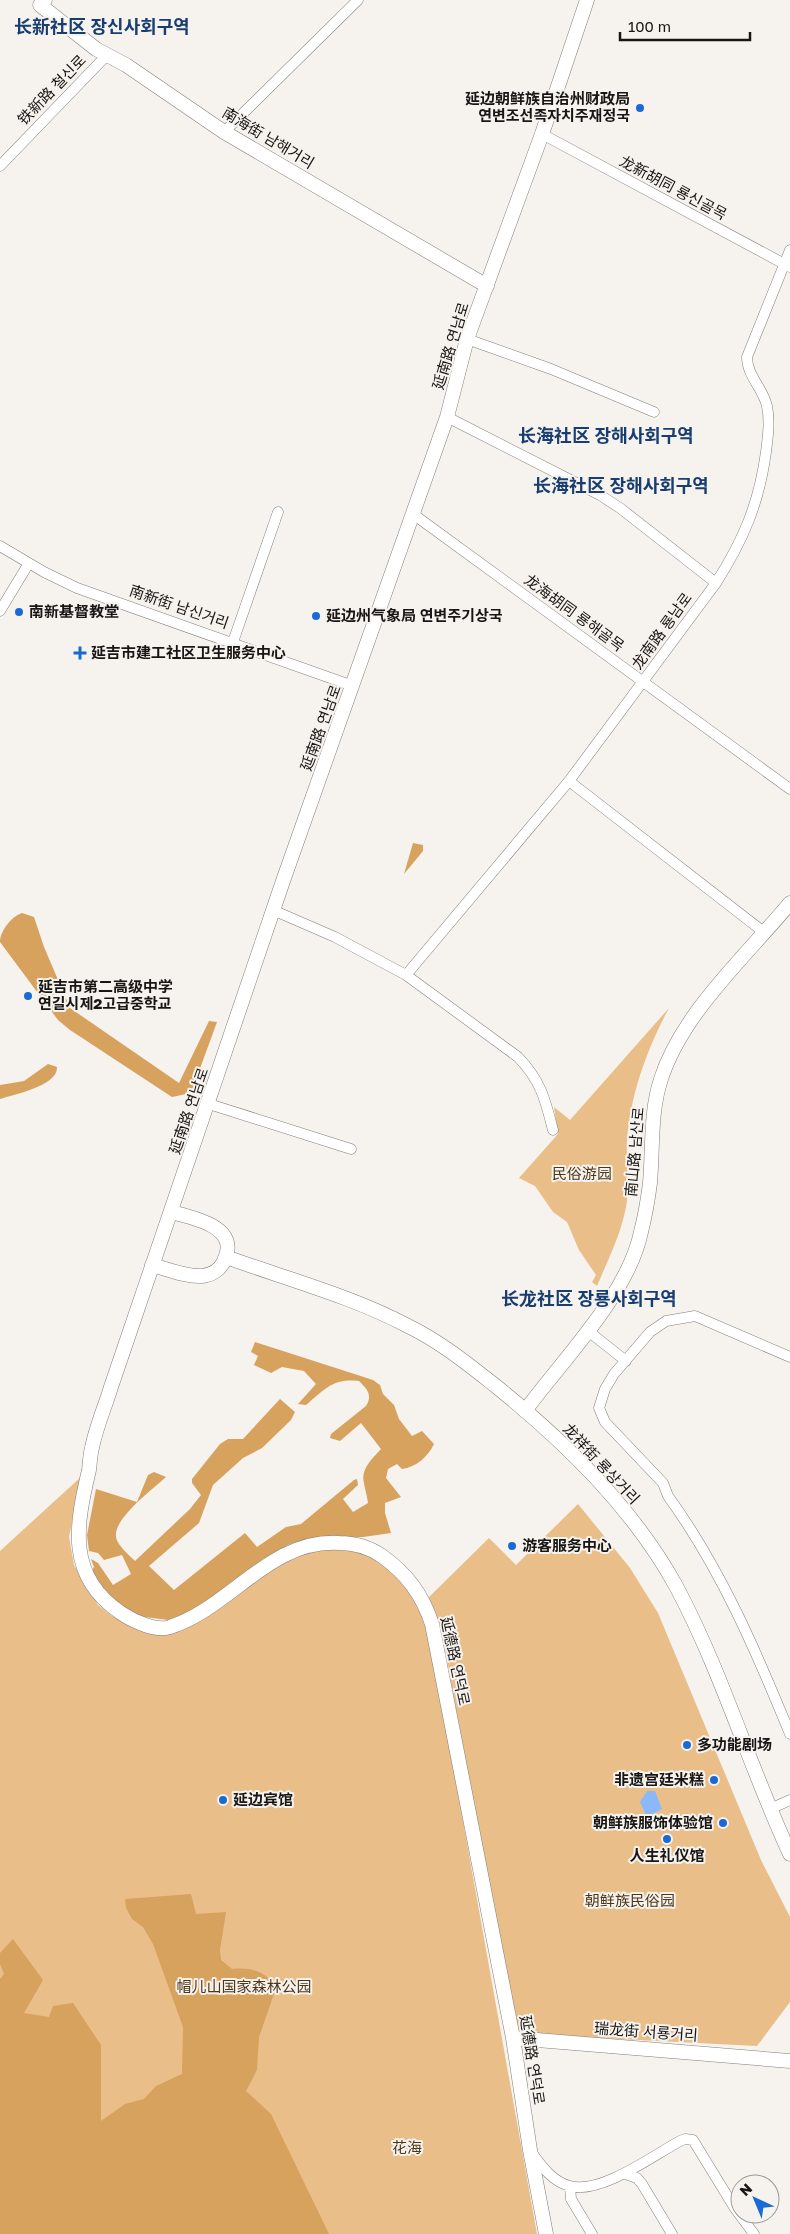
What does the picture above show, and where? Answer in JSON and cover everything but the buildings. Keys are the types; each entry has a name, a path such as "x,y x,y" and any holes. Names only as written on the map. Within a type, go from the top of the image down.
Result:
{"main road":[{"name":"延南路 연남로","path":"89,1468 92,1448 152,1266 447,416 467,339 542,134 587,0"},
{"name":"南海街 남해거리","path":"42,2 106,56 126,65 224,132 487,286"},
{"name":"南山路 남산로","path":"525,1411 588,1331 611,1298 636,1252 650,1185 654,1110 661,1078 679,1040 697,1014 790,903"},
{"path":"152,1266 201,1276 216,1270 226,1257 226,1240 216,1226 171,1212"},
{"name":"龙祥街 룡상거리","path":"226,1257 365,1306 408,1326 463,1360 525,1411 579,1461 610,1494 636,1526 676,1588 718,1678 790,1854"},
{"name":"延德路 연덕로","path":"89,1468 80,1503 78,1524 78,1543 82,1560 96,1590 109,1605 126,1616 146,1625 168,1628 187,1621 210,1608 276,1558 308,1546 327,1542 354,1545 376,1552 399,1570 417,1589 426,1605 432,1624 514,2038 530,2150 546,2234"},
{"name":"瑞龙街 서룡거리","path":"514,2038 786,2059"}],"street":[{"path":"224,132 358,0"},
{"name":"铁新路 철신로","path":"0,166 106,56"},
{"name":"龙新胡同 룡신골목","path":"542,134 787,266"},
{"name":"龙南路 룡남로","path":"406,975 569,781 644,682 738,550 757,501 769,421 766,404 747,366 747,357 787,266 790,250"},
{"path":"467,339 551,369 654,412"},
{"path":"447,416 600,495 620,508 716,583"},
{"path":"233,642 278,512"},
{"name":"龙海胡同 룡해골목","path":"412,514 790,789"},
{"name":"南新街 남신거리","path":"0,546 76,588 353,686"},
{"path":"0,611 29,563"},
{"path":"569,781 765,933"},
{"path":"275,911 335,937 406,975 518,1057 530,1069 543,1090 553,1130"},
{"path":"209,1104 351,1148"},
{"path":"790,1357 696,1316 666,1321 657,1326 633,1349 605,1389 599,1408 601,1415 663,1483 668,1496 694,1534 737,1611 787,1714 790,1734"},
{"path":"588,1331 626,1361"},
{"path":"770,1809 790,1800"},
{"path":"530,2150 542,2167 552,2176 570,2186 587,2186 624,2174 680,2141 685,2139 693,2140 734,2207 754,2234"},
{"path":"624,2174 637,2178 642,2184 672,2234"},
{"path":"570,2186 571,2199 592,2234"}],"green space":[{"path":"413,843 423,845 423,851 404,874"},
{"path":"22,913 34,917 44,947 70,1008 179,1083 209,1021 217,1022 191,1093 172,1097 70,1030 58,1020 0,942 7,924 14,917"},
{"name":"民俗游园","path":"669,1008 647,1056 636,1090 627,1142 628,1191 626,1207 618,1237 597,1286 592,1282 596,1275 579,1250 567,1222 553,1212 535,1186 519,1178 558,1134 554,1107 570,1120"},
{"path":"48,1064 57,1067 55,1074 50,1079 34,1088 0,1099 0,1085 24,1081"},
{"path":"255,1342 373,1380 380,1385 383,1394 394,1405 399,1419 412,1436 422,1431 434,1444 425,1457 417,1464 402,1469 397,1464 388,1469 386,1478 401,1497 385,1503 385,1513 391,1533 363,1537 310,1538 290,1544 263,1559 209,1602 185,1616 168,1620 137,1616 115,1605 91,1573 94,1567 91,1559 98,1563 113,1585 131,1574 122,1555 104,1560 98,1553 89,1551 87,1535 96,1489 137,1502 148,1475 154,1472 166,1477 135,1504 117,1529 116,1536 118,1542 135,1561 190,1509 201,1495 192,1483 192,1479 220,1444 228,1439 243,1439 280,1399 295,1412 291,1420 262,1448 243,1458 213,1485 199,1523 149,1566 174,1590 245,1533 257,1547 286,1527 301,1524 354,1480 357,1479 358,1485 343,1499 353,1512 368,1503 363,1478 364,1473 368,1464 381,1449 361,1423 340,1441 330,1438 331,1434 366,1406 369,1399 367,1390 359,1381 342,1381 330,1386 306,1405 298,1404 316,1384 304,1371 282,1367 271,1373 254,1365 258,1356 251,1352"},
{"name":"帽儿山国家森林公园","path":"82,1476 69,1537 74,1565 98,1605 112,1616 128,1624 179,1628 205,1618 262,1573 313,1549 341,1545 371,1553 407,1584 428,1626 537,2234 0,2234 0,1551"},
{"name":"朝鲜族民俗园","path":"578,1504 630,1568 658,1613 761,1860 790,1917 790,2002 757,2046 520,2034 514,2028 445,1648 436,1619 426,1600 489,1538 516,1565"},
{"path":"191,1894 196,1914 226,1912 220,1950 221,1960 232,1969 258,1971 268,1978 276,1988 259,2037 257,2070 246,2091 271,2114 329,2234 0,2234 0,1979 4,1974 0,1964 0,1953 13,1939 43,1980 24,2013 49,2017 53,2006 73,2003 101,2045 101,2121 125,2104 144,2099 156,2086 182,2074 183,2027 153,1944 143,1927 132,1919 126,1908 125,1899"}],"water":[{"path":"647,1791 655,1791 662,1809 647,1817 640,1802"}],"place":[{"name":"延边朝鲜族自治州财政局 연변조선족자치주재정국","path":"640,108"},
{"name":"南新基督教堂","path":"19,612"},
{"name":"延边州气象局 연변주기상국","path":"316,616"},
{"name":"延吉市建工社区卫生服务中心","path":"80,653"},
{"name":"延吉市第二高级中学 연길시제2고급중학교","path":"28,996"},
{"name":"游客服务中心","path":"512,1546"},
{"name":"多功能剧场","path":"687,1745"},
{"name":"非遗宫廷米糕","path":"714,1780"},
{"name":"延边宾馆","path":"223,1800"},
{"name":"朝鲜族服饰体验馆","path":"723,1823"},
{"name":"人生礼仪馆","path":"667,1839"}],"district":[{"name":"长新社区 장신사회구역","path":"102,27"},
{"name":"长海社区 장해사회구역","path":"606,436"},
{"name":"长海社区 장해사회구역","path":"621,486"},
{"name":"长龙社区 장룡사회구역","path":"589,1299"}],"park label":[{"name":"花海","path":"407,2148"}]}
